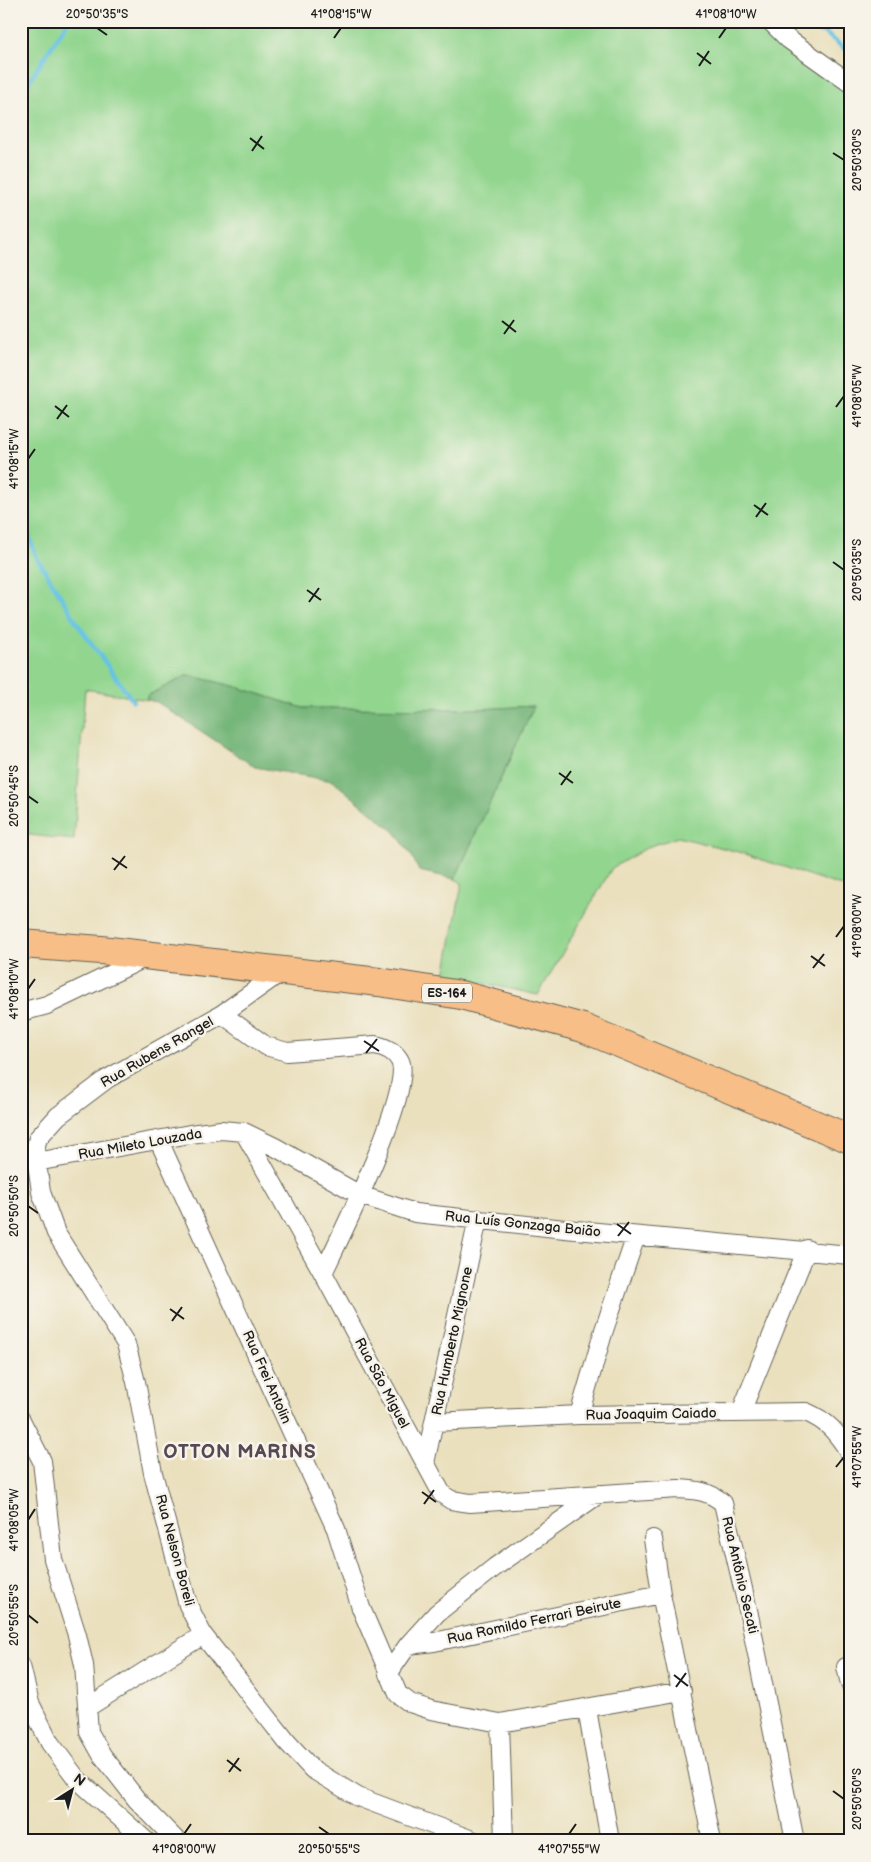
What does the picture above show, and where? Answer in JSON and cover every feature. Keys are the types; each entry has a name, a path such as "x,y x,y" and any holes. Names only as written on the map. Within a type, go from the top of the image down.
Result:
{"highway":[{"name":"ES-164","path":"21,944 150,956 379,982 461,995 583,1028 850,1139"}],"street":[{"path":"770,21 788,39 850,83"},
{"path":"21,1012 47,1005 150,956"},
{"name":"Rua Rubens Rangel","path":"38,1138 58,1116 107,1079 222,1014 281,972"},
{"path":"222,1014 266,1046 287,1052 375,1045 384,1047 395,1054 401,1062 402,1075 394,1107 360,1195 323,1273"},
{"name":"Rua Mileto Louzada","path":"36,1162 221,1130 244,1132"},
{"name":"Rua Luís Gonzaga Baião","path":"244,1132 275,1147 360,1195 416,1213 636,1236 807,1249 850,1255"},
{"name":"Rua São Miguel","path":"244,1132 426,1463 434,1484 442,1494 451,1500 470,1503 599,1494"},
{"name":"Rua Nelson Boreli","path":"38,1138 34,1149 41,1192 56,1233 126,1344 136,1382 153,1473 188,1605 203,1636 287,1742 312,1769 358,1797 476,1841"},
{"name":"Rua Frei Antolin","path":"159,1141 336,1529 361,1608 398,1694 410,1703 431,1710 500,1723 682,1691"},
{"name":"Rua Humberto Mignone","path":"426,1463 478,1219"},
{"path":"579,1415 604,1330 636,1236"},
{"path":"741,1412 807,1249"},
{"name":"Rua Joaquim Caiado","path":"435,1422 579,1415 806,1412 819,1418 835,1430 850,1453"},
{"path":"21,1420 42,1461 53,1559 77,1635 84,1665 89,1732 102,1755 137,1800 177,1841"},
{"name":"Rua Antônio Secati","path":"599,1494 693,1489 713,1494 723,1503 748,1610 795,1841"},
{"path":"388,1674 408,1645 438,1613 495,1568 599,1494"},
{"path":"653,1539 661,1594 712,1841"},
{"name":"Rua Romildo Ferrari Beirute","path":"408,1645 434,1642 661,1594"},
{"path":"88,1707 203,1636"},
{"path":"21,1666 25,1704 50,1743 77,1779 146,1841"},
{"path":"846,1667 850,1684"},
{"path":"587,1709 610,1841"},
{"path":"500,1723 504,1841"}],"green space":[{"path":"21,21 753,21 784,42 850,95 850,889 739,852 678,837 650,846 612,868 538,995 445,975 462,883 455,879 534,706 479,709 303,708 237,687 188,675 147,696 147,700 85,689 74,840 21,834"},
{"path":"188,675 237,687 303,708 479,709 534,706 455,879 419,871 412,856 395,832 333,781 255,767 157,702 147,700 147,696"}],"waterway":[{"path":"21,94 68,21"},
{"path":"801,28 824,32 850,53"},
{"path":"21,514 37,558 79,626 133,701"}],"district":[{"name":"OTTON MARINS","path":"240,1452"}]}
